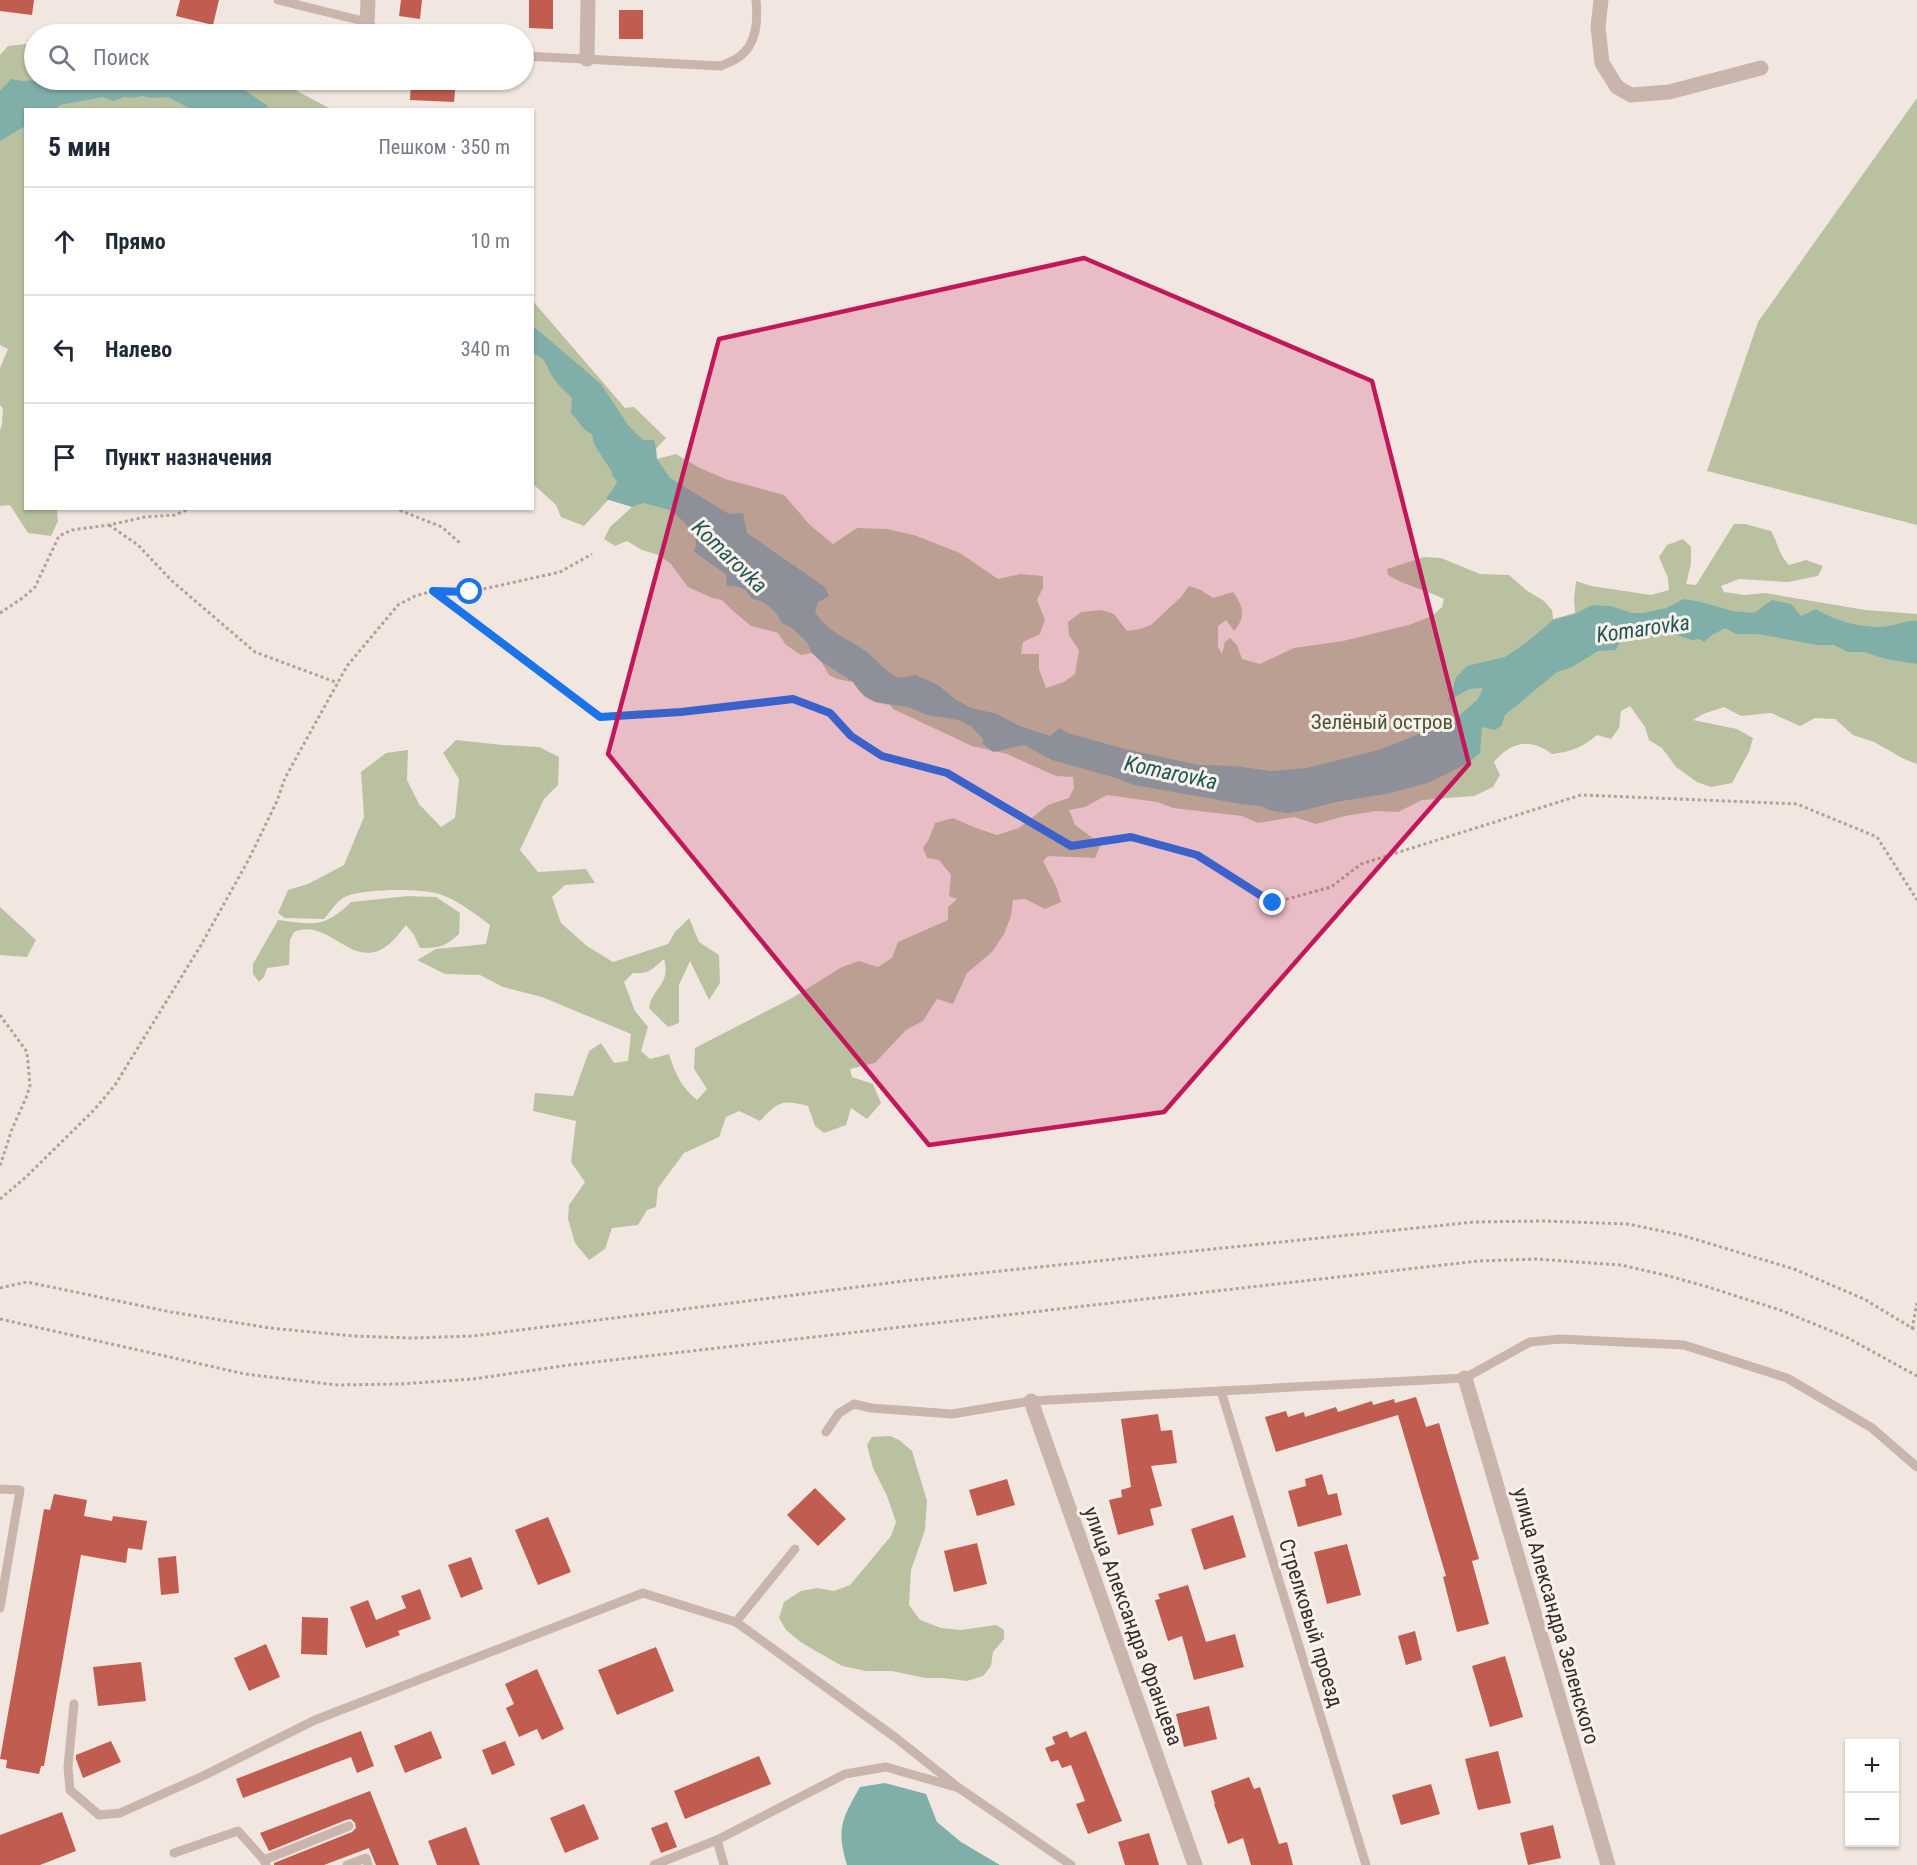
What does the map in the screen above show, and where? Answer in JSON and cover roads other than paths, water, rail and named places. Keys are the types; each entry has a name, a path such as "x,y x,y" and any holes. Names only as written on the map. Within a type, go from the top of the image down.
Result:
{"street":[{"path":"367,22 368,0"},
{"path":"587,59 588,0"},
{"path":"1601,0 1598,27 1602,63 1617,87 1631,95 1669,92 1761,68"},
{"name":"улица Александра Зеленского","path":"1465,1378 1608,1865"},
{"name":"улица Александра Францева","path":"1031,1401 1195,1865"}],"lane":[{"path":"278,0 367,22"},
{"path":"534,57 721,66 739,57 754,38 756,0"},
{"path":"826,1432 839,1413 855,1404 871,1408 952,1414 1031,1401 1465,1378 1530,1342 1560,1339 1684,1345 1787,1378 1872,1428 1917,1467"},
{"name":"Стрелковый проезд","path":"1221,1391 1366,1865"},
{"path":"0,1489 20,1490 0,1608"},
{"path":"736,1622 795,1549"},
{"path":"74,1704 68,1767 70,1790 99,1815 120,1813 203,1776 315,1720 643,1593 736,1622 896,1738 959,1788 1071,1865"},
{"path":"654,1865 717,1840 845,1774 886,1767 959,1788"},
{"path":"174,1853 238,1831 265,1863 349,1826"},
{"path":"717,1840 724,1865"},
{"path":"347,1865 366,1857 368,1865"}],"water":[{"path":"11,79 24,81 24,90 244,90 269,108 189,108 168,97 124,97 113,101 103,97 60,105 57,108 24,108 24,127 0,141 0,91"},
{"name":"Komarovka","path":"534,327 601,384 628,425 643,440 654,440 657,459 670,478 729,514 743,513 747,533 825,587 829,596 818,602 815,612 833,631 868,653 898,678 916,675 938,685 971,708 997,714 1020,726 1050,736 1059,728 1068,733 1125,749 1199,765 1234,766 1271,771 1306,768 1379,750 1454,720 1478,699 1483,688 1469,689 1447,702 1456,677 1467,666 1505,657 1553,620 1575,614 1592,605 1610,606 1632,613 1643,613 1666,608 1684,599 1732,611 1754,613 1772,600 1791,604 1801,616 1816,609 1841,621 1860,626 1880,627 1917,621 1917,664 1886,659 1864,652 1848,652 1834,645 1817,645 1758,634 1736,634 1725,628 1704,642 1700,639 1692,640 1677,635 1653,633 1638,638 1626,637 1616,650 1598,651 1572,667 1557,672 1505,715 1501,726 1495,730 1482,727 1480,753 1468,763 1428,783 1386,794 1288,813 1272,811 1261,806 1134,785 1052,760 1024,745 993,752 983,744 983,739 972,727 959,720 927,715 908,707 875,702 864,696 853,682 812,653 807,642 792,628 782,623 770,607 752,599 742,588 727,586 726,574 694,552 695,535 670,510 643,503 632,507 606,499 617,481 594,444 592,434 583,428 571,413 572,398 554,379 543,359 534,354"},
{"path":"885,1783 926,1794 937,1822 961,1842 1000,1865 847,1865 842,1832 849,1807 860,1787"}],"park label":[{"name":"Зелёный остров","path":"1382,722"}]}
